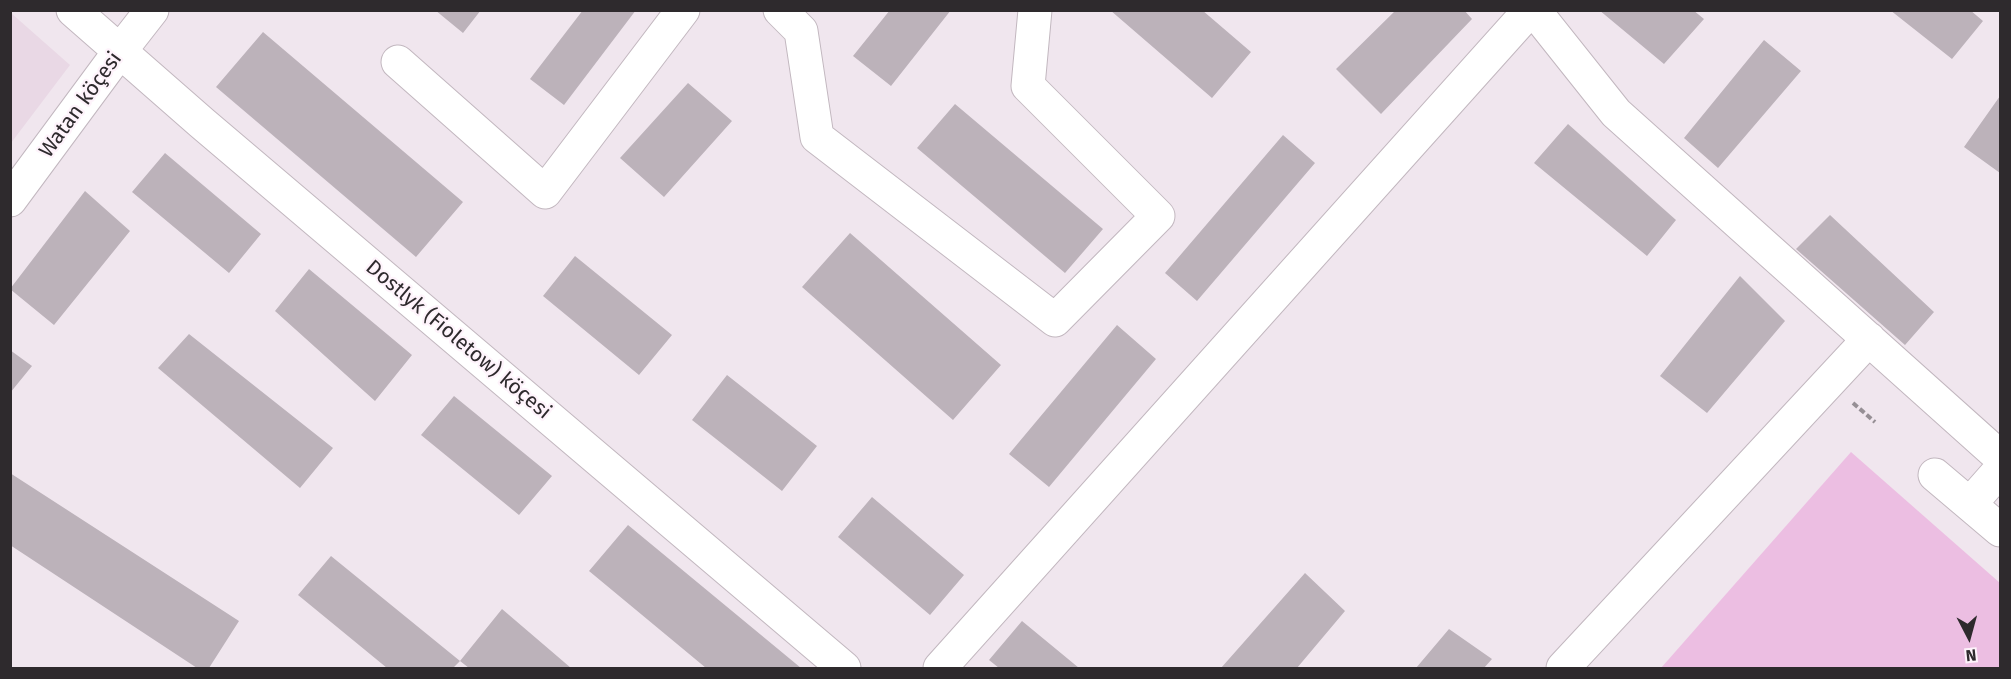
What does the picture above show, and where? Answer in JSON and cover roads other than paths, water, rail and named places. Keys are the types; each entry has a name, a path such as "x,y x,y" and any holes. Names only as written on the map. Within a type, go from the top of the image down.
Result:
{"street":[{"name":"Dostlyk (Fioletow) köçesi","path":"73,10 844,669"},
{"name":"Watan köçesi","path":"10,200 152,10"},
{"path":"398,62 545,192 683,10"},
{"path":"780,10 801,31 817,137 1055,320 1158,216 1028,86 1035,10"},
{"path":"940,669 1532,10 1616,113 2001,457"},
{"path":"1563,669 1869,339"},
{"path":"1970,504 2001,470"},
{"path":"1935,475 2001,530"}]}
